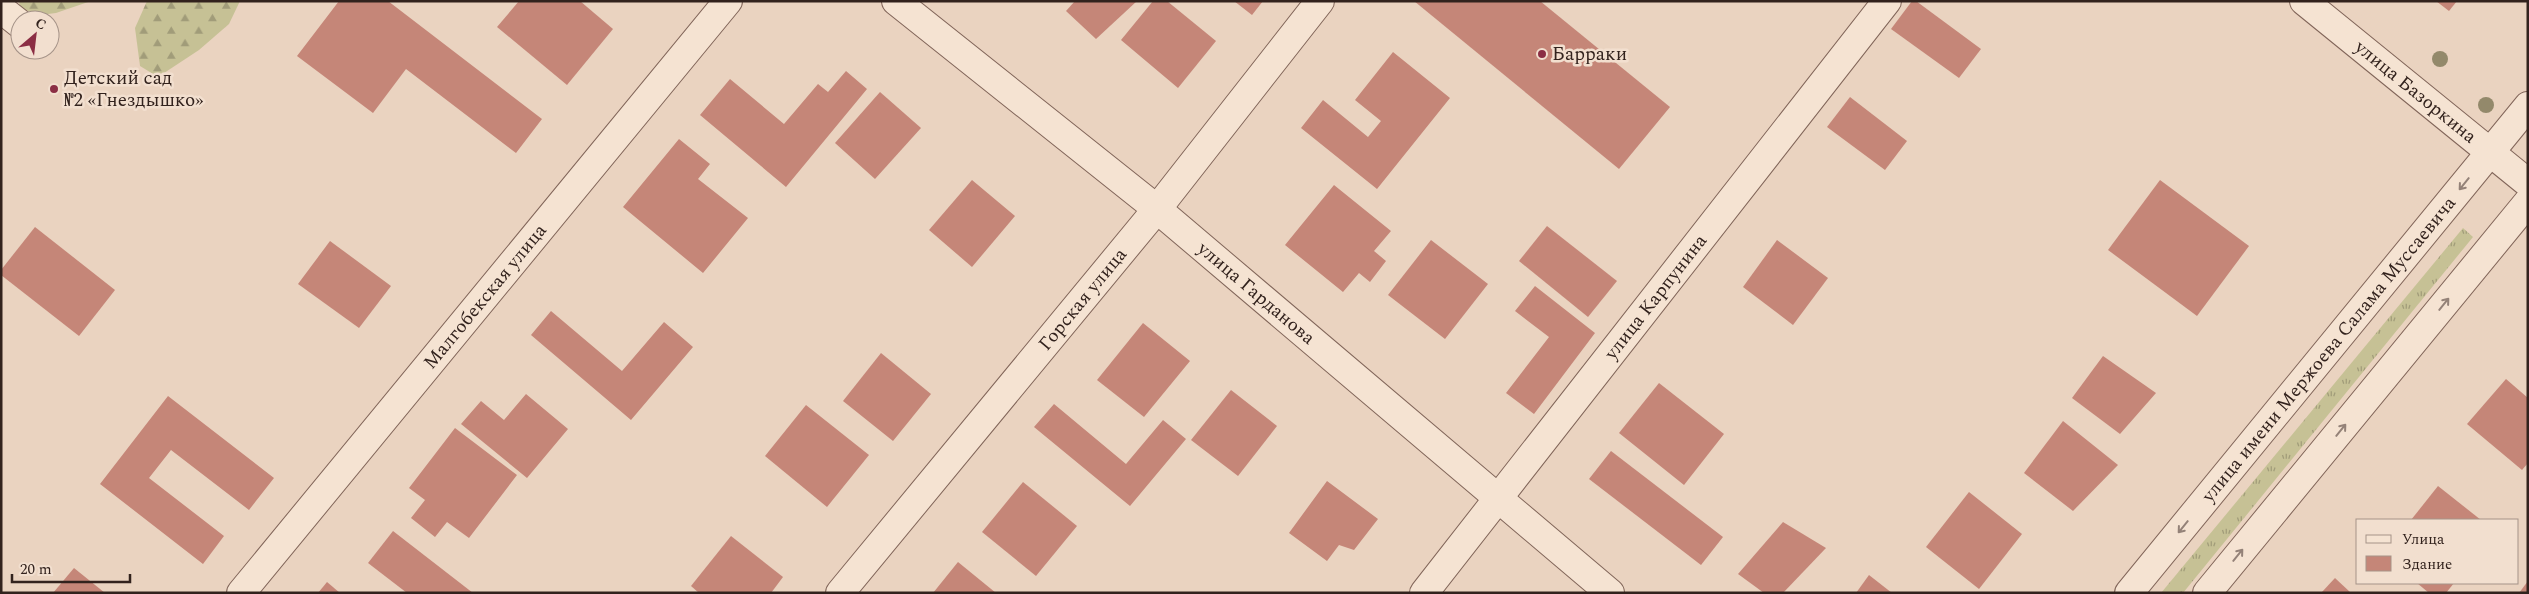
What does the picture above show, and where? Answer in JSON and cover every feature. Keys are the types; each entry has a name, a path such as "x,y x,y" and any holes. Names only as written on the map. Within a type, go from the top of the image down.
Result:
{"street":[{"name":"Малгобекская улица","path":"241,593 728,1"},
{"name":"улица Гарданова","path":"896,1 1157,209 1610,593"},
{"name":"Горская улица","path":"840,593 1157,209 1320,1"},
{"name":"улица Карпунина","path":"1424,593 1887,1"},
{"name":"улица Базоркина","path":"2304,1 2528,183"},
{"name":"улица имени Мержоева Салама Муссаевича","path":"2129,593 2528,106"},
{"path":"2207,593 2528,202"}],"green space":[{"path":"19,1 91,1 60,12 60,10 26,10 20,8"},
{"path":"147,1 240,1 229,24 199,50 158,77 140,66 135,28"},
{"path":"2463,228 2473,237 2183,593 2161,593"}],"building":[{"path":"339,1 388,1 542,119 516,153 406,69 373,113 297,56"},
{"path":"519,1 580,1 613,29 567,85 497,27"},
{"path":"1075,1 1137,1 1096,39 1066,11"},
{"path":"1153,1 1167,1 1216,41 1178,88 1121,40"},
{"path":"1234,1 1263,1 1252,15"},
{"name":"Барраки","path":"1414,1 1540,1 1670,107 1619,169"},
{"path":"1912,1 1916,1 1981,49 1959,78 1891,29"},
{"path":"2436,1 2457,1 2449,11"},
{"path":"1393,52 1450,98 1377,189 1301,128 1323,100 1368,137 1381,121 1355,100"},
{"path":"846,71 867,89 786,187 700,115 730,79 784,124 818,84 828,92"},
{"path":"880,92 921,128 875,179 835,143"},
{"path":"1850,97 1907,141 1885,170 1827,127"},
{"path":"679,139 710,164 698,179 748,218 703,273 623,207"},
{"path":"972,180 1015,216 972,267 929,230"},
{"path":"2160,180 2249,246 2197,316 2108,250"},
{"path":"1334,185 1391,231 1374,251 1386,261 1370,282 1359,273 1343,292 1285,245"},
{"path":"1547,226 1617,281 1588,317 1519,261"},
{"path":"35,227 115,290 79,336 1,275 1,270"},
{"path":"1431,240 1488,284 1445,339 1388,295"},
{"path":"1777,240 1828,278 1793,325 1743,287"},
{"path":"330,241 391,286 359,328 298,284"},
{"path":"1535,286 1595,333 1534,414 1506,393 1549,337 1515,311"},
{"path":"551,311 622,371 664,322 693,347 631,420 531,335"},
{"path":"1143,323 1190,361 1144,417 1097,380"},
{"path":"881,353 931,394 893,441 843,401"},
{"path":"2103,356 2156,393 2120,434 2072,398"},
{"path":"2506,379 2528,398 2528,463 2522,470 2467,424"},
{"path":"1659,383 1724,434 1684,485 1619,433"},
{"path":"1231,390 1277,426 1238,476 1191,440"},
{"path":"526,394 568,429 527,478 461,424 481,401 504,420"},
{"path":"168,396 274,478 249,510 171,450 149,478 224,536 203,564 100,484"},
{"path":"1054,404 1126,464 1163,420 1186,439 1130,506 1034,427"},
{"path":"806,405 869,455 827,507 765,456"},
{"path":"2063,421 2118,465 2073,511 2024,473"},
{"path":"455,428 517,475 469,538 447,522 435,537 411,518 425,500 409,488"},
{"path":"1611,451 1723,537 1701,565 1589,479"},
{"path":"1327,481 1378,519 1354,550 1339,545 1327,561 1289,533"},
{"path":"1023,482 1077,526 1036,576 982,532"},
{"path":"2438,486 2480,519 2412,519"},
{"path":"1969,492 2022,534 1979,589 1926,547"},
{"path":"1783,522 1826,548 1783,593 1764,593 1738,574"},
{"path":"393,531 473,593 407,593 368,563"},
{"path":"731,536 783,577 771,593 699,593 691,586"},
{"path":"958,562 996,593 933,593"},
{"path":"74,568 105,593 53,593"},
{"path":"1869,575 1892,593 1856,593"},
{"path":"2335,578 2351,593 2321,593"},
{"path":"2528,581 2528,593 2519,593"},
{"path":"327,582 340,593 318,593"},
{"path":"2418,584 2453,584 2446,593 2429,593"}],"place":[{"name":"Барраки","path":"1542,54"},
{"name":"Детский сад №2 «Гнездышко»","path":"54,89"}]}
